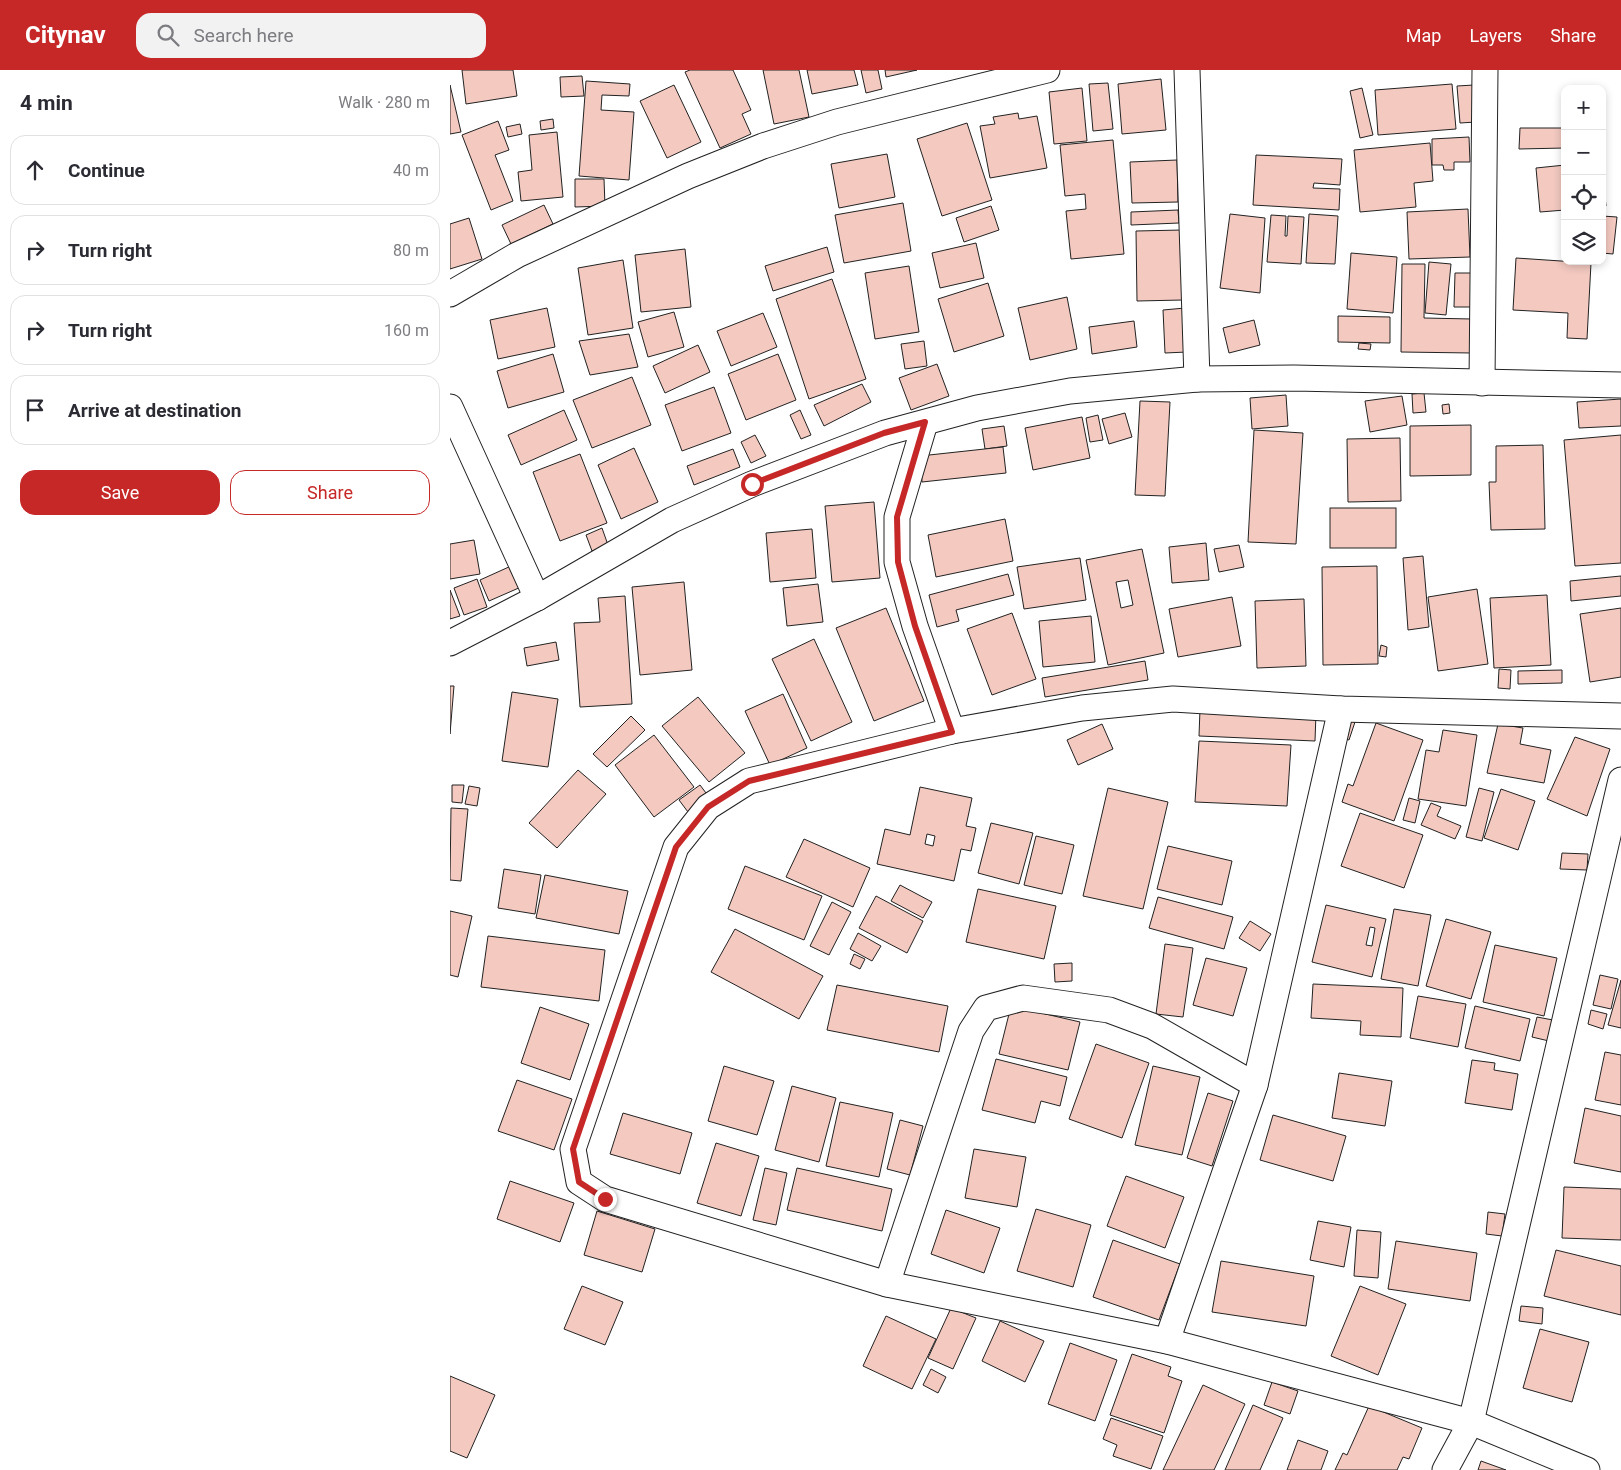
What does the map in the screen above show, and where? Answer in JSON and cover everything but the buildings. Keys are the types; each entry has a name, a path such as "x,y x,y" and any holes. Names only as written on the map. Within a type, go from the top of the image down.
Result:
{"street":[{"path":"450,294 517,254 688,176 763,146 837,122 1047,70"},
{"path":"1187,70 1196,379"},
{"path":"1482,383 1485,70"},
{"path":"450,643 537,598 672,520 743,488 884,433 977,408 1070,391 1196,379 1294,378 1621,385"},
{"path":"450,407 537,598"},
{"path":"925,422 897,517 898,562 915,626 952,732"},
{"path":"1587,1470 1471,1422 1167,1341 887,1284 605,1199 579,1182 573,1149 676,847 708,807 749,781 952,732 1082,708 1173,699 1340,708 1621,716"},
{"path":"1167,1341 1255,1085 1340,708"},
{"path":"1445,1470 1471,1422 1621,780"},
{"path":"887,1284 971,1031 986,1008 1023,998 1109,1010 1152,1026 1255,1085"}],"route":[{"path":"605,1199 579,1182 573,1149 676,847 708,807 749,781 952,732 915,626 898,562 897,517 925,422 884,433 752,484"}]}
